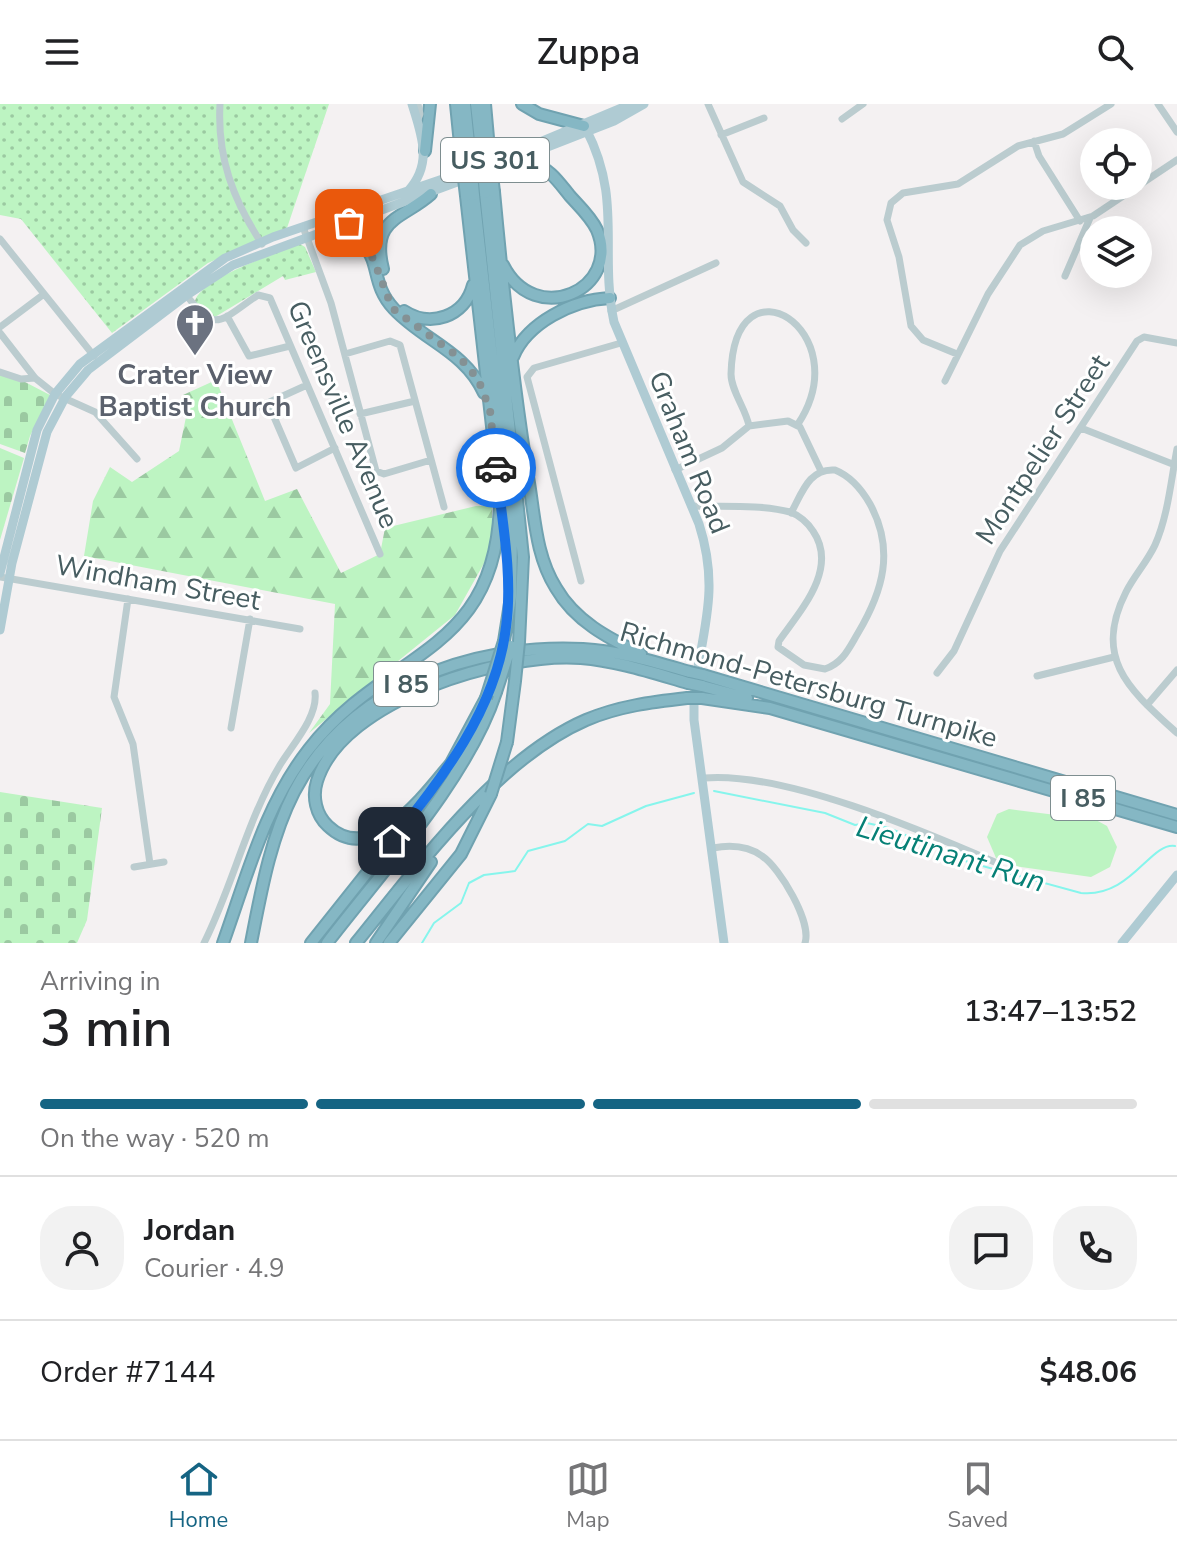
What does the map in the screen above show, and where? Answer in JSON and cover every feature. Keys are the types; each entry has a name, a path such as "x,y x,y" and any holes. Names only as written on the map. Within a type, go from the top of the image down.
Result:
{"highway":[{"path":"425,151 430,104"},
{"path":"456,104 475,152"},
{"path":"327,943 460,767 480,732 511,643 523,557 518,498 475,152 465,104"},
{"path":"476,104 475,152 512,536 507,623"},
{"path":"475,152 485,104"},
{"path":"522,104 539,114 586,129"},
{"path":"497,167 530,163 547,170 592,221 601,246 597,267 590,280 577,292 556,299 536,297 522,289 501,259"},
{"path":"431,194 398,213 382,235 381,260 392,298 413,316 427,319 445,317 468,299 474,271 480,194"},
{"path":"480,194 501,259 539,548 553,585 584,621 653,661"},
{"path":"347,218 352,237"},
{"path":"327,230 352,237 370,252 392,308 466,364 478,379 490,410"},
{"path":"389,943 461,854 491,794 507,742 515,681 507,623 506,537 474,271"},
{"path":"512,359 524,336 535,326 594,300 610,298"},
{"path":"517,394 518,498"},
{"path":"223,943 263,830 296,767 341,715 446,634 475,603 496,557 500,500"},
{"path":"311,943 453,761 511,643"},
{"name":"Richmond-Petersburg Turnpike","path":"251,943 263,882 286,810 313,761 346,725 392,691 429,672 458,663 548,649 598,651 653,661 689,677"},
{"path":"453,761 407,814 370,836 352,838 338,833 322,820 317,809 318,778 341,745 388,707 453,676 505,665 580,658 689,677 770,703 794,715"},
{"name":"Richmond-Petersburg Turnpike","path":"702,681 1177,815"},
{"name":"Richmond-Petersburg Turnpike","path":"356,943 475,805 517,763 567,729 616,709 687,698 744,703 794,715 1177,827"},
{"path":"376,943 475,805"},
{"path":"244,943 263,882"}],"main road":[{"path":"406,194 420,173 425,151 412,104"},
{"name":"US 301","path":"305,232 327,230 347,218 406,194 586,129 631,104"},
{"name":"US 301","path":"0,624 3,576 60,395 95,357 184,291 264,246 431,194 644,104"},
{"name":"Graham Road","path":"586,129 609,198 611,311 621,343 704,540 711,581 710,608 693,703 724,943"},
{"path":"1122,943 1177,875"}],"street":[{"path":"220,104 220,146 224,169 264,246"},
{"path":"417,121 420,114 418,104"},
{"path":"708,104 743,182 780,206 793,230 806,243"},
{"path":"842,119 863,104"},
{"path":"957,354 923,340 911,326 899,257 888,226 888,209 903,193 950,188 1010,150 1063,134 1111,104"},
{"path":"1158,104 1177,132"},
{"path":"721,135 764,118"},
{"path":"945,381 1001,272 1020,245 1043,231 1080,221 1039,156 1034,141"},
{"path":"1152,177 1177,160"},
{"path":"1093,216 1117,200"},
{"path":"305,232 331,303 376,471 382,474 431,460"},
{"path":"0,239 95,357"},
{"path":"1065,276 1080,241"},
{"path":"611,311 716,263"},
{"path":"184,291 206,319 217,321 227,316 247,354 260,356 290,346"},
{"path":"44,294 0,330 35,378 60,395 95,412 137,459"},
{"name":"Greensville Avenue","path":"227,316 258,295 270,298 380,554"},
{"path":"749,426 732,381 736,338 754,316 766,312 786,314 805,332 814,370 812,396 798,424"},
{"name":"Montpelier Street","path":"937,673 954,651 1000,551 1137,341 1144,337 1177,343"},
{"path":"345,354 391,341 400,345 444,507"},
{"path":"581,581 527,377 534,368 621,343"},
{"path":"0,372 21,379 35,378"},
{"path":"241,415 307,385"},
{"path":"360,414 415,401"},
{"path":"268,403 296,468 335,448"},
{"path":"675,470 722,448 749,426 788,421 798,424 821,471"},
{"path":"1081,428 1176,465"},
{"path":"1177,449 1176,465 1157,540 1116,616 1112,639 1114,657 1128,684 1177,733"},
{"path":"691,506 791,513 814,532 822,560 813,590 781,637 780,651 814,669 831,667 847,653 870,613 882,582 885,558 881,529 866,498 840,471 821,471 808,481 791,513"},
{"name":"Windham Street","path":"3,576 300,629"},
{"path":"128,599 114,697 133,744 150,864"},
{"path":"231,728 250,619"},
{"path":"1037,676 1114,657"},
{"path":"1147,705 1177,670"},
{"path":"204,943 225,899 272,780 313,709 315,693"},
{"path":"704,778 725,777 819,797 898,823 997,863"},
{"path":"713,848 746,849 766,859 805,921 805,943"},
{"path":"134,867 164,862"}],"green space":[{"path":"0,104 329,104 287,228 208,263 112,333 21,219 0,215"},
{"path":"300,244 305,247 316,272 285,280 283,276 210,320 195,301 211,283 225,275"},
{"path":"0,369 50,395 25,453 0,444"},
{"path":"216,380 265,501 297,489 341,573 380,554 385,528 476,506 492,506 492,549 455,615 309,733 330,704 335,604 84,556 93,501 110,467 132,482 179,451 186,417 183,395"},
{"path":"0,448 24,458 0,540"},
{"path":"0,792 102,808 87,920 77,943 0,943"},
{"path":"1009,809 1096,820 1107,826 1117,847 1110,867 1091,877 1007,865 996,858 987,837 997,814"}],"waterway":[{"name":"Lieutinant Run","path":"714,791 825,813 855,825 867,823 889,828 968,862 1081,893 1113,887 1157,852 1175,846"},
{"name":"Lieutinant Run","path":"422,943 434,923 461,903 469,883 484,875 515,871 528,851 565,841 588,824 602,826 646,806 694,793"}],"way so far":[{"path":"349,223 352,237 373,258 392,308 460,358 478,379 490,410 496,468"}],"place":[{"name":"Crater View Baptist Church","path":"195,357"}],"route":[{"path":"392,841 441,779 465,742 486,698 504,641 507,623 506,537 496,468"}]}
